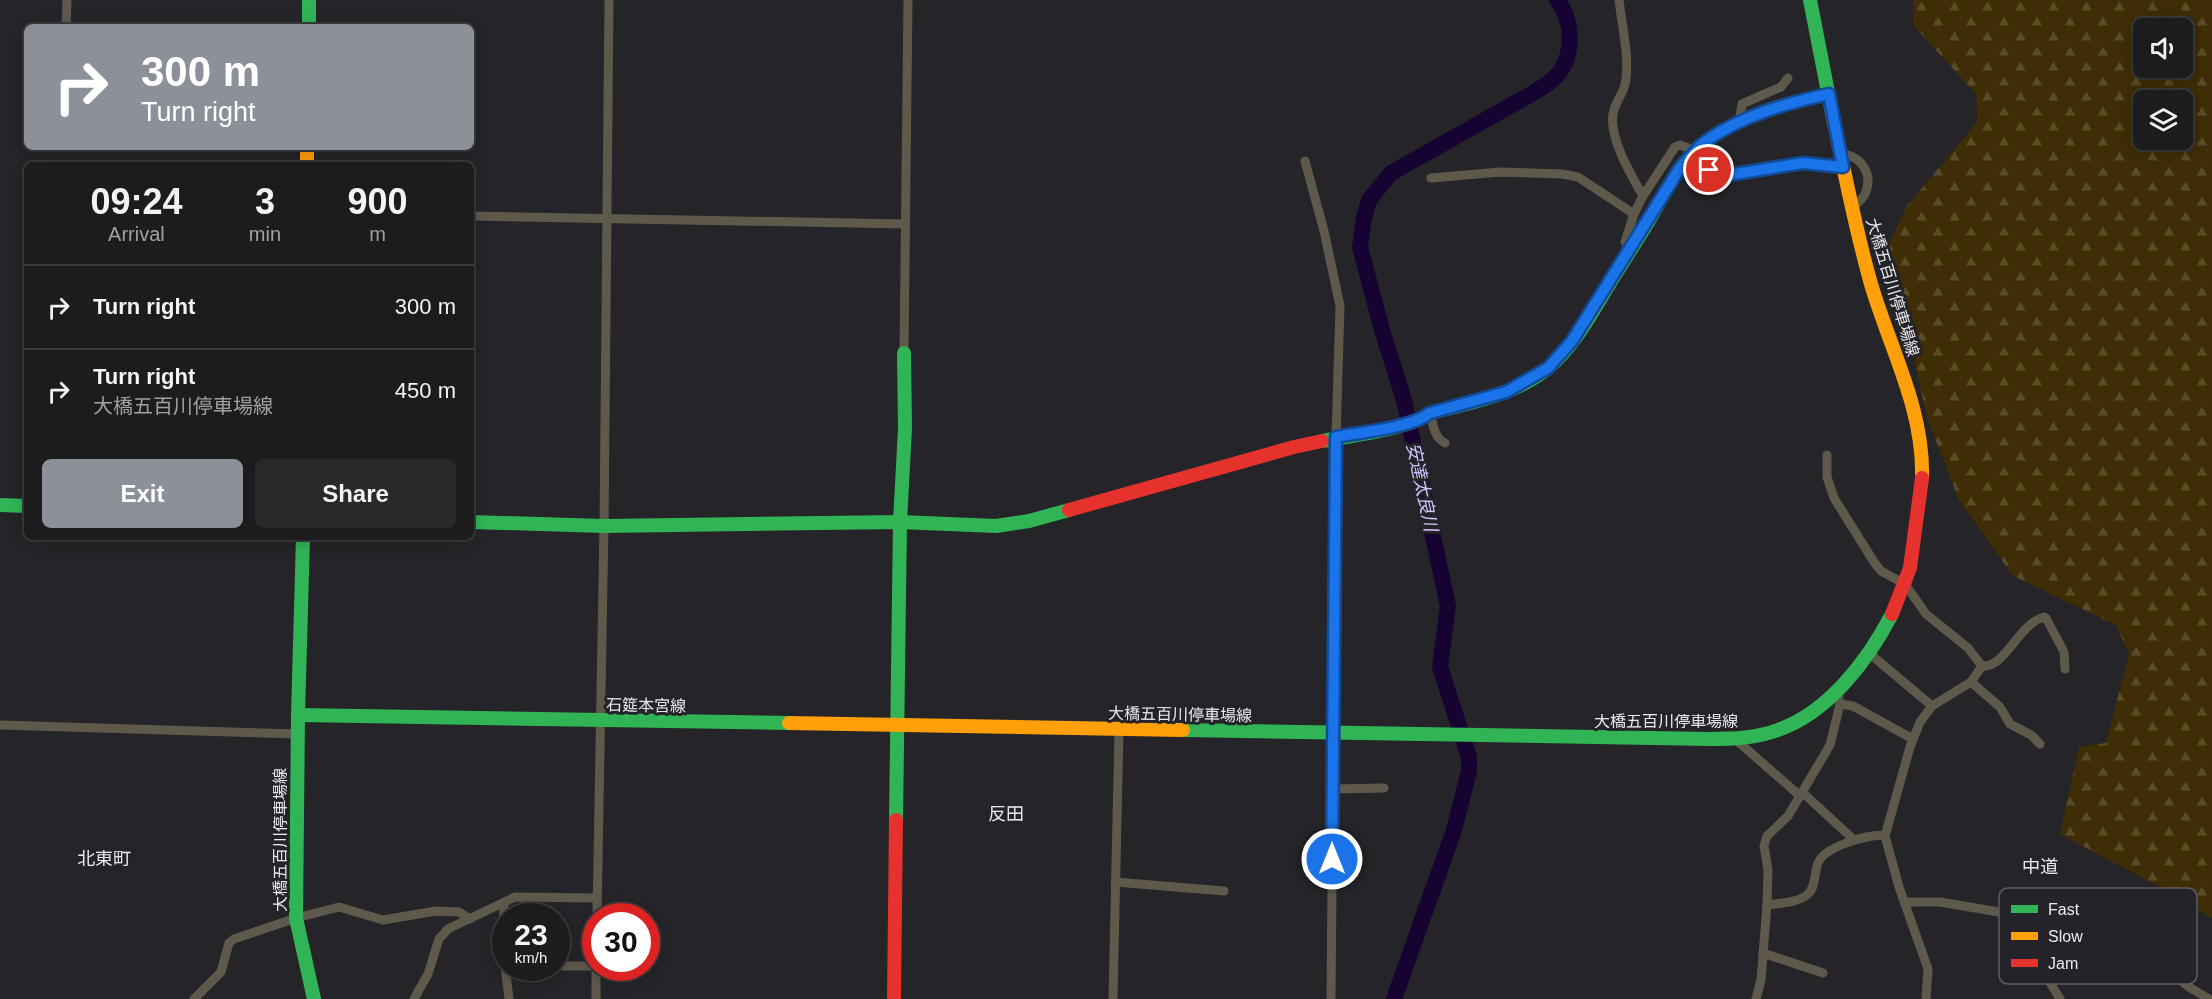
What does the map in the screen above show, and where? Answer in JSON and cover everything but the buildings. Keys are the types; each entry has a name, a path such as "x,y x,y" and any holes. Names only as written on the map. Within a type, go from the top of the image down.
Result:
{"main road":[{"path":"309,0 309,24"},
{"name":"大橋五百川停車場線","path":"898,725 1735,740 1775,732 1811,712 1837,690 1869,653 1905,584 1911,563 1923,484 1921,446 1912,404 1872,287 1852,208 1810,0"},
{"path":"474,522 604,526 900,522 996,526 1029,521 1293,447 1396,426 1506,392 1548,368 1572,341 1680,168 1705,142 1739,123 1804,99 1829,94"},
{"path":"894,999 900,522 905,428 904,353"},
{"path":"0,505 24,506"},
{"path":"298,715 303,540"},
{"name":"大橋五百川停車場線","path":"298,715 296,918 314,999"},
{"name":"石筵本宮線","path":"298,715 898,725"}],"street":[{"path":"66,24 67,0"},
{"path":"597,903 604,526 609,0"},
{"path":"904,353 908,0"},
{"path":"1619,0 1627,68 1625,91 1614,110 1612,121 1618,144 1643,196"},
{"path":"1739,123 1742,104 1781,87 1788,78"},
{"path":"1631,249 1625,242 1634,214 1643,196 1675,147 1680,145 1688,148"},
{"path":"1701,160 1716,177 1803,163 1841,160 1854,156 1861,162 1867,180 1865,194 1852,208"},
{"path":"1305,161 1324,231 1340,306 1332,732 1331,999"},
{"path":"1431,178 1500,172 1562,174 1578,177 1634,214"},
{"path":"474,216 905,224"},
{"path":"1428,415 1440,441 1445,443"},
{"path":"1827,455 1827,477 1838,505 1881,571 1905,584 1926,614 1968,648 1982,666"},
{"path":"1926,999 1928,969 1885,836 1920,722 1932,706 1971,682 1982,666 1996,662 2029,624 2043,617 2046,618 2064,652 2065,669"},
{"path":"1869,653 1932,706"},
{"path":"1971,682 2000,707 2010,724 2031,735 2040,744"},
{"path":"1756,999 1767,905 1768,870 1764,846 1767,836 1788,816 1830,745 1840,704 1837,690"},
{"path":"1840,704 1852,706 1913,739"},
{"path":"0,725 298,734"},
{"path":"1113,999 1119,730"},
{"path":"1735,740 1853,838"},
{"path":"1332,789 1384,788"},
{"path":"1767,905 1801,898 1809,894 1813,887 1818,861 1853,838 1885,836"},
{"path":"1116,882 1224,891"},
{"path":"504,903 515,897 524,896 597,898"},
{"path":"1905,902 1940,902 1999,912"},
{"path":"194,999 221,972 229,943 234,939 296,918 339,907 383,920 436,911 459,912 470,919"},
{"path":"414,999 428,974 440,939 448,929 492,909"},
{"path":"1763,953 1823,973"},
{"path":"507,981 509,999"},
{"path":"596,981 596,999"},
{"path":"2051,984 2060,999"},
{"path":"2185,984 2209,999"}],"green space":[{"path":"1913,0 2212,0 2212,918 2197,909 2197,888 2161,888 2060,834 2079,747 2106,743 2129,654 2116,625 2013,576 1959,500 1927,418 1889,244 1907,206 1978,121 1976,94 1914,26"}],"waterway":[{"name":"安達太良川","path":"1394,999 1454,830 1469,771 1469,757 1440,667 1448,606 1404,400 1360,247 1364,218 1369,200 1391,173 1533,93 1551,81 1560,71 1565,62 1570,40 1567,19 1557,0"}],"traffic: fast":[{"path":"309,0 309,24"},
{"path":"1810,0 1832,113"},
{"path":"1322,441 1408,423 1430,413 1507,391 1535,377 1557,360 1580,332 1673,178 1696,149 1720,132 1750,117 1797,101 1829,94"},
{"path":"896,820 900,522 905,428 904,353"},
{"path":"0,505 24,506"},
{"path":"474,522 604,526 900,522 996,526 1029,521 1069,510"},
{"path":"303,540 296,918 314,999"},
{"path":"1183,730 1710,739 1753,736 1770,733 1797,722 1830,698 1859,666 1892,614"},
{"path":"298,715 789,723"}],"traffic: slow":[{"path":"1832,113 1871,284 1912,403 1918,428 1922,478"},
{"path":"307,150 307,162"},
{"path":"789,723 1183,730"}],"traffic: jam":[{"path":"1069,510 1322,441"},
{"path":"1892,614 1910,568 1922,478"},
{"path":"894,999 896,820"}],"district":[{"name":"反田","path":"1006,814"},
{"name":"北東町","path":"104,859"},
{"name":"中道","path":"2040,867"}],"route":[{"path":"1332,859 1336,437 1396,426 1425,417 1430,413 1491,397 1524,383 1548,368 1572,341 1680,168 1705,142 1730,126 1755,116 1804,99 1829,94 1843,167 1803,163 1716,177 1709,170"}]}
